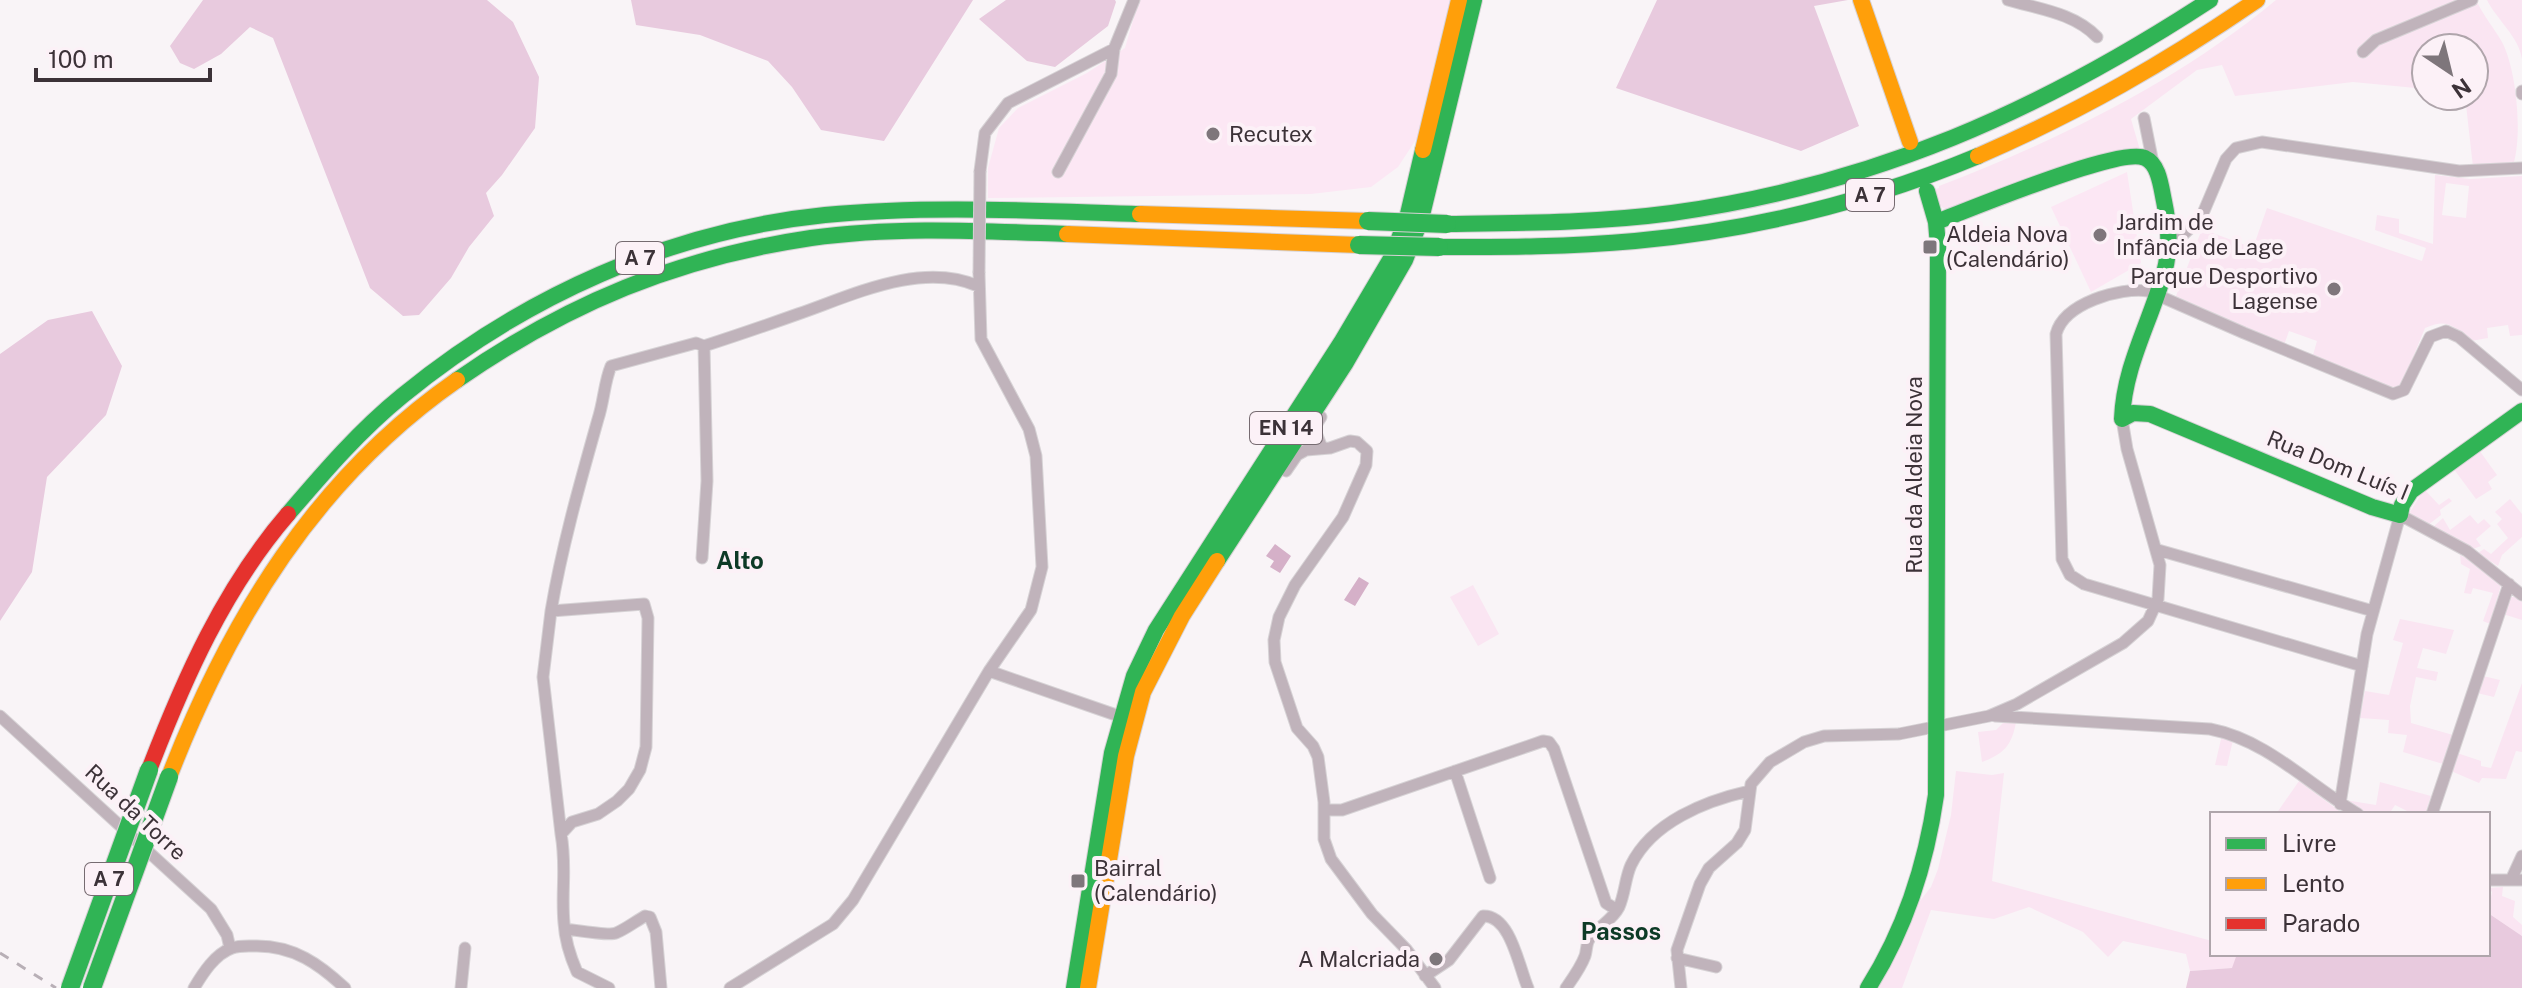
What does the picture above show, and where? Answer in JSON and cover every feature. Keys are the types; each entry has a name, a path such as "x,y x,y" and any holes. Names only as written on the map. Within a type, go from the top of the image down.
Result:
{"main road":[{"name":"EN 14","path":"1074,988 1112,753 1134,676 1156,630 1342,341 1393,255 1408,214 1459,0"},
{"name":"EN 14","path":"1088,988 1126,756 1143,692 1182,616 1345,364 1405,260 1421,219 1474,0"},
{"path":"1861,0 1910,142"},
{"name":"A 7","path":"70,988 149,770 184,685 228,598 269,538 322,472 400,396 458,352 519,313 594,276 719,233 790,219 849,213 956,210 1447,224 1577,221 1673,213 1768,197 1862,173 1952,141 2059,91 2120,58 2210,0"},
{"name":"A 7","path":"92,988 169,777 204,692 237,626 277,563 322,503 382,441 440,391 519,337 582,304 671,269 719,255 791,241 864,233 975,231 1359,245 1561,246 1672,237 1769,221 1877,193 1970,161 2068,116 2183,51 2257,0"},
{"path":"1936,222 2126,155 2143,156 2153,163 2158,173 2170,231 2169,248 2157,294 2124,380 2122,419"},
{"name":"Rua da Aldeia Nova","path":"1868,988 1892,947 1917,888 1936,795 1936,222 1927,191"},
{"path":"2400,515 2411,491 2522,411"},
{"name":"Rua Dom Luís I","path":"2122,419 2133,413 2150,414 2372,507 2400,515"}],"street":[{"path":"1058,172 1111,74 1114,49 1134,0"},
{"path":"2008,0 2067,16 2080,22 2097,37"},
{"path":"2363,52 2376,40 2472,0"},
{"path":"730,988 833,924 853,900 989,671 1031,610 1042,567 1036,456 1029,429 981,339 978,286 980,171 985,133 1008,103 1114,49"},
{"path":"2144,118 2153,163"},
{"path":"2169,248 2201,218 2226,159 2244,144 2278,143 2459,171 2522,168"},
{"path":"609,988 577,972 568,951 565,929 566,859 543,677 560,556 611,366 696,343 704,346 880,286 933,277 963,280 978,286"},
{"path":"2362,666 2080,583 2070,575 2063,563 2056,334 2063,320 2106,294 2141,290 2157,294 2393,394 2400,393 2408,383 2430,337 2446,331 2459,337 2522,390"},
{"path":"702,558 707,481 704,346"},
{"path":"1322,448 1314,428 1348,375 1345,364"},
{"path":"1681,988 1678,942 1704,875 1737,843 1745,830 1749,791 1757,775 1770,762 1804,742 1838,735 1899,734 1989,716 2017,704 2123,643 2142,628 2157,605 2160,578 2158,550 2127,449 2122,419"},
{"path":"1268,483 1281,479 1297,455 1306,450 1350,441 1357,442 1367,451 1366,465 1343,517 1295,585 1284,607 1276,628 1274,651 1278,674 1297,728 1313,746 1318,757 1324,839 1331,859 1372,914 1406,949 1435,988"},
{"path":"2340,804 2373,611 2400,515"},
{"name":"Rua Dom Luís I","path":"2400,515 2454,542 2522,595"},
{"path":"2158,550 2373,611"},
{"path":"2433,812 2509,584"},
{"path":"551,611 644,604 648,618 646,747 640,770 629,789 617,801 598,814 572,822 561,834"},
{"path":"989,671 1116,715"},
{"name":"Rua da Torre","path":"0,716 211,909 227,935 230,948"},
{"path":"1989,716 2210,729 2235,735 2270,754 2354,812"},
{"path":"1324,810 1342,810 1543,741 1549,742 1606,903 1617,910"},
{"path":"1455,771 1490,878"},
{"path":"1566,988 1584,957 1591,935 1609,922 1617,910 1630,868 1650,841 1677,819 1706,802 1749,791"},
{"path":"2490,880 2517,880 2522,856"},
{"path":"565,929 607,935 645,916 650,917 656,932 661,988"},
{"path":"1425,976 1449,960 1483,916 1489,916 1495,918 1506,932 1528,988"},
{"path":"194,988 213,962 230,948 264,946 297,953 319,965 345,988"},
{"path":"461,988 465,948"},
{"path":"1677,958 1716,967"}],"shaded area":[{"path":"203,0 487,0 513,22 539,77 535,128 486,193 494,216 469,247 451,278 419,315 403,316 370,288 273,38 250,27 221,54 194,69 180,63 170,46"},
{"path":"631,0 973,0 884,141 821,130 792,87 768,61 700,35 636,25"},
{"path":"1006,0 1116,2 1108,26 1055,67 1027,61 979,19"},
{"path":"1139,0 1463,0 1419,135 1398,167 1371,187 1311,194 988,198 988,168 999,128 1018,108 1087,73 1125,48"},
{"path":"1657,0 1848,0 1814,6 1859,126 1801,151 1616,88"},
{"path":"2276,0 2476,0 2502,42 2511,69 2518,119 2514,162 2499,167 2473,167 2467,112 2490,112 2490,32 2410,32 2410,87 2353,82 2235,96 2222,65 2197,70 2131,119 2140,150 1946,210 1938,204 1933,190 1939,186 2072,129 2158,83 2238,30"},
{"path":"2487,0 2522,0 2522,59 2517,43"},
{"name":"Jardim de Infância de Lage","path":"2127,172 2141,263 2091,292 2051,207"},
{"path":"2435,175 2470,179 2522,176 2522,335 2510,336 2508,325 2487,328 2488,338 2471,341 2445,324 2425,328 2403,382 2397,388 2313,355 2317,341 2289,331 2284,345 2176,296 2202,229 2253,248 2267,208 2422,261 2426,248 2375,230 2377,215 2399,219 2399,233 2433,244","holes":["2446,183 2469,186 2466,218 2442,215"]},
{"path":"92,311 122,366 106,415 47,477 32,572 0,621 0,354 48,320"},
{"path":"2479,450 2497,475 2488,482 2492,489 2476,499 2453,468"},
{"path":"2424,489 2439,505 2449,498 2452,501 2428,525 2413,518 2410,512"},
{"path":"2510,499 2522,514 2522,537 2502,555 2498,566 2478,553 2484,549 2491,554 2508,538 2497,524 2502,519 2495,512"},
{"path":"2470,515 2478,524 2484,519 2491,526 2476,539 2481,546 2473,549 2432,528 2443,518 2450,530"},
{"path":"1275,544 1291,556 1280,573 1270,567 1274,561 1266,556"},
{"path":"2460,555 2479,565 2501,585 2490,624 2483,621 2493,593 2473,588 2471,594 2464,593 2470,569 2461,564"},
{"path":"1359,577 1369,583 1355,606 1344,600"},
{"path":"1473,585 1499,634 1478,646 1450,597"},
{"path":"2511,597 2517,597 2522,602 2522,620 2503,614"},
{"path":"2400,619 2454,630 2446,654 2423,648 2417,668 2438,672 2436,681 2416,677 2410,706 2411,723 2453,735 2443,764 2403,752 2407,735 2388,733 2389,720 2360,718 2365,691 2389,695 2403,643 2393,640"},
{"path":"2483,676 2500,680 2494,697 2477,693"},
{"path":"2522,683 2522,752 2516,751 2506,779 2482,778 2479,783 2451,771 2457,753 2491,768"},
{"path":"2004,722 2016,722 2009,743 1996,756 1982,762 1978,732 1996,730"},
{"path":"2222,735 2233,740 2227,766 2215,765"},
{"path":"1956,771 1992,775 2004,773 1992,881 2210,940 2210,956 2236,956 2233,968 2190,971 2186,954 2123,941 2108,957 2083,932 2029,907 1994,919 1931,910 1902,988 1877,988 1916,906 1931,887 1951,815"},
{"path":"2299,781 2341,812 2277,812"},
{"path":"2380,782 2431,796 2426,812 2409,812 2395,805 2390,812 2363,812 2345,800 2376,805"},
{"path":"2503,887 2502,896 2515,901 2513,917 2522,925 2522,936 2490,914 2490,888"},
{"path":"2490,914 2522,936 2522,988 2186,988 2190,971 2232,968 2236,956 2490,956"}],"railway":[{"path":"0,953 56,988"}],"traffic: fast":[{"path":"1217,561 1345,364 1405,260 1421,219 1474,0"},
{"path":"1447,224 1560,222 1672,213 1817,184 1886,163 2018,109 2083,76 2210,0"},
{"path":"1074,988 1112,753 1134,676 1156,630 1342,341 1393,255 1408,214 1423,150"},
{"path":"1439,247 1611,243 1723,229 1853,200 1978,156"},
{"path":"1936,222 2106,161 2130,157 2150,161 2159,176 2166,210 2168,255 2132,363 2122,419 2133,413 2150,414 2372,507 2400,515 2411,491 2522,411"},
{"path":"1868,988 1904,919 1920,871 1936,795 1938,246 1936,222 1927,191"},
{"path":"288,514 371,423 448,360 548,299 654,253 767,223 825,215 943,209 1140,214"},
{"path":"1368,221 1447,224"},
{"path":"457,380 540,328 582,307 669,271 715,258 843,234 939,230 1067,234"},
{"path":"1359,245 1439,247"},
{"path":"70,988 149,770"},
{"path":"92,988 169,777"}],"traffic: slow":[{"path":"1423,150 1459,0"},
{"path":"1861,0 1910,142"},
{"path":"1978,156 2122,85 2257,0"},
{"path":"1140,214 1368,221"},
{"path":"1067,234 1359,245"},
{"path":"169,777 220,662 283,556 320,507 361,461 407,419 457,380"},
{"path":"1088,988 1126,756 1143,692 1182,616 1217,561"}],"traffic: jam":[{"path":"149,770 191,669 225,604 244,572 288,514"}],"place":[{"name":"Recutex","path":"1213,134"},
{"name":"Jardim de Infância de Lage","path":"2100,235"},
{"name":"Aldeia Nova (Calendário)","path":"1930,247"},
{"name":"Parque Desportivo Lagense","path":"2334,289"},
{"name":"Bairral (Calendário)","path":"1078,881"},
{"name":"A Malcriada","path":"1436,959"}],"district":[{"name":"Alto","path":"740,560"},
{"name":"Passos","path":"1621,931"}]}
